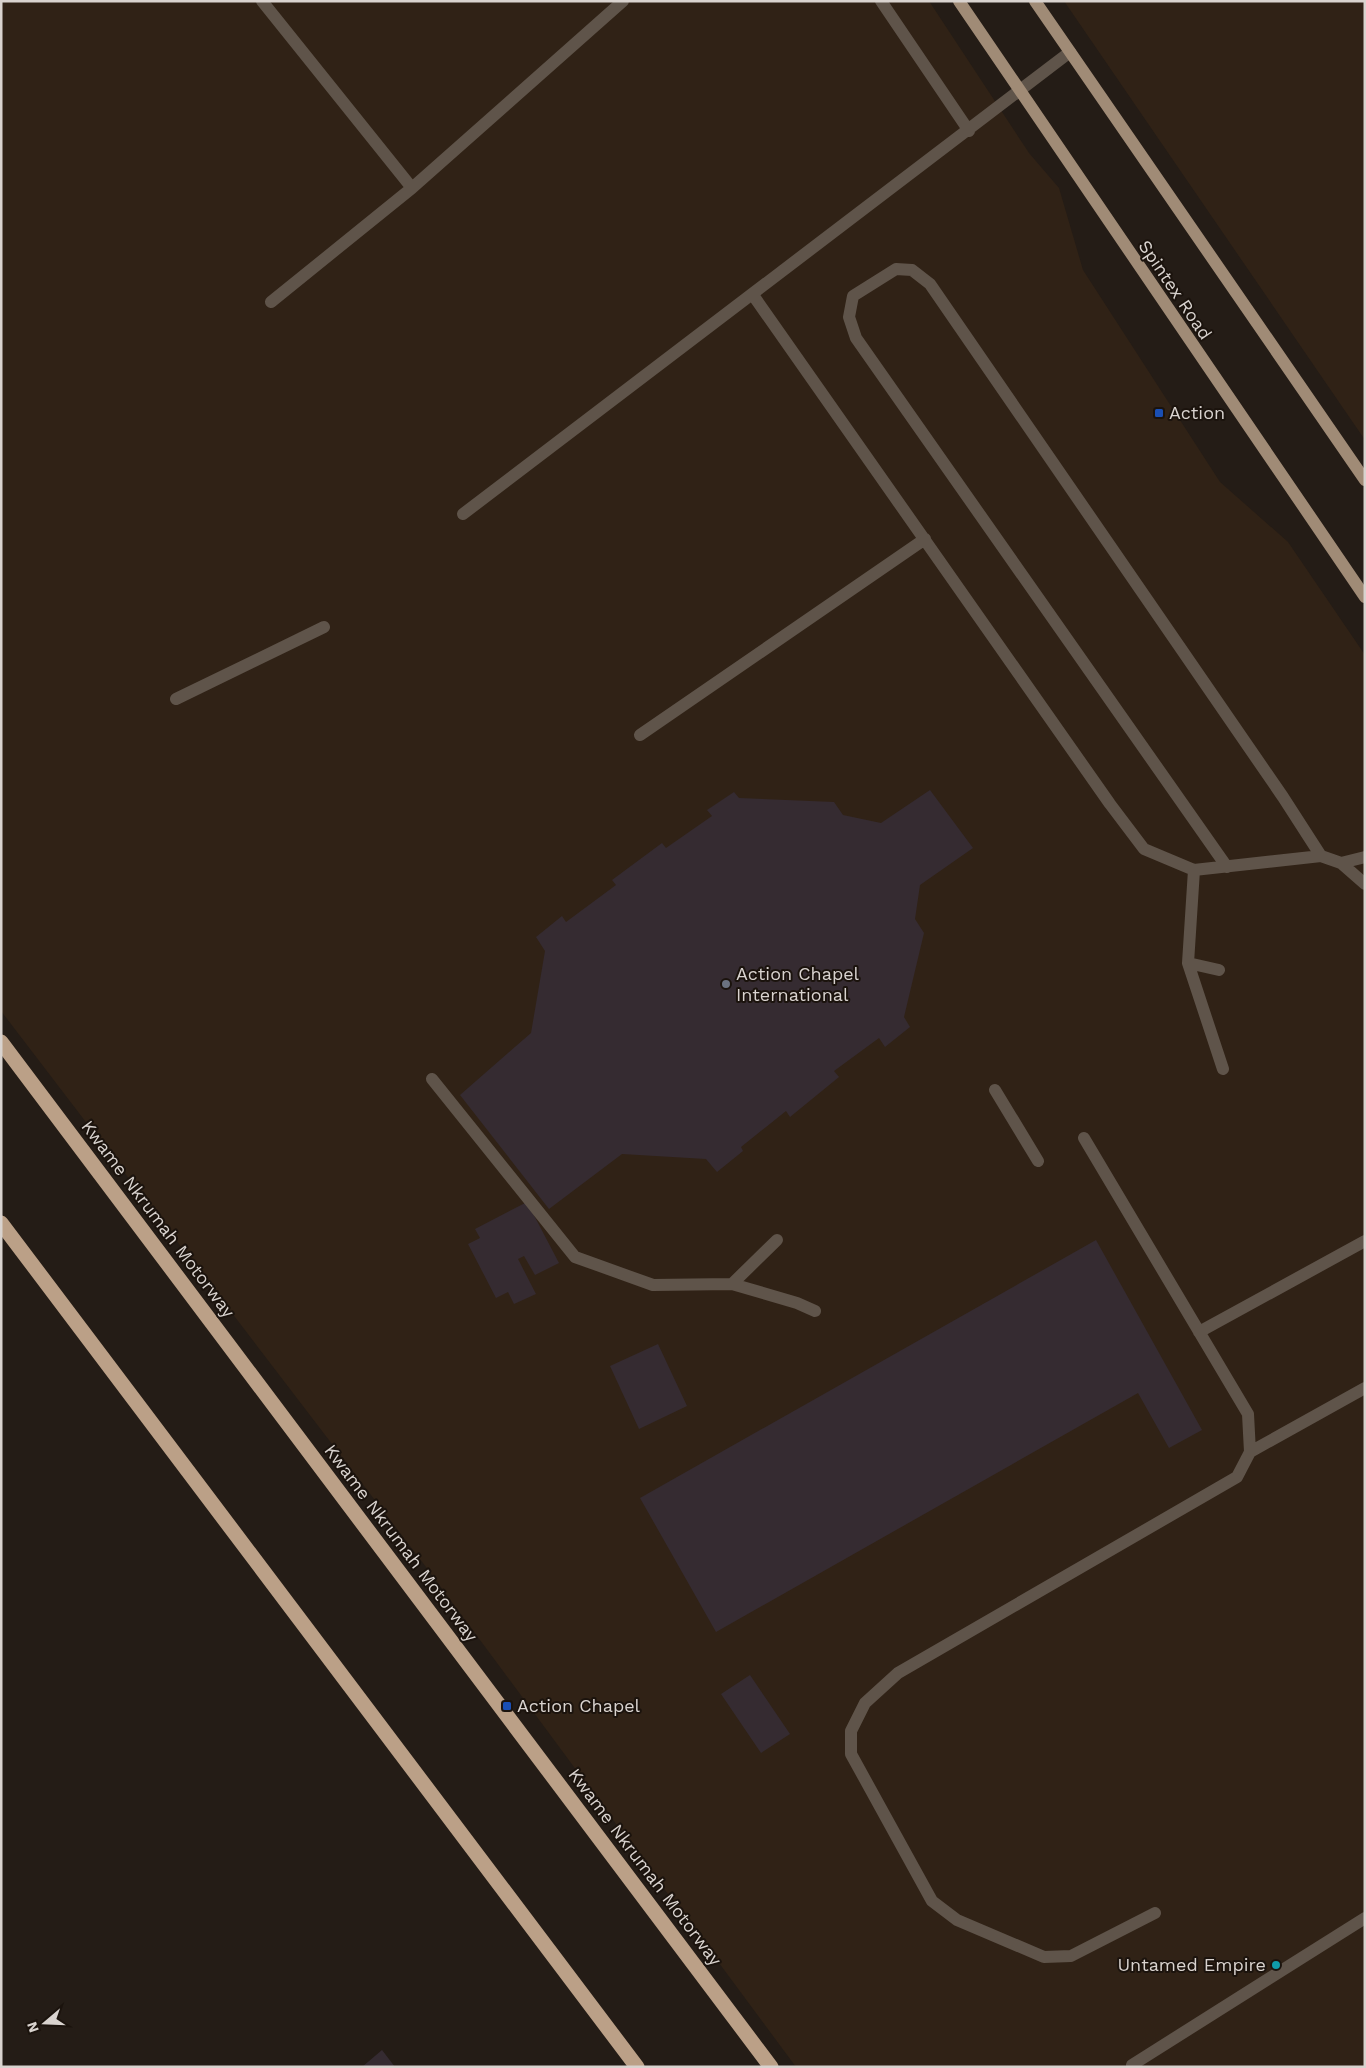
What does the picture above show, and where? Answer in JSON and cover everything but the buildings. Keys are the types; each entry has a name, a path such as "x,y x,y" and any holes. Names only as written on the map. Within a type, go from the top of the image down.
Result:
{"highway":[{"name":"Kwame Nkrumah Motorway","path":"1,1042 771,2067"},
{"path":"1,1223 637,2067"}],"main road":[{"name":"Spintex Road","path":"958,1 1365,597"},
{"path":"1035,1 1365,480"}],"lane":[{"path":"262,1 412,188"},
{"path":"270,302 412,188 623,1"},
{"path":"882,1 969,131"},
{"path":"463,514 969,131 1070,52"},
{"path":"1227,867 856,338 849,317 853,296 896,269 912,270 930,284 1321,856"},
{"path":"753,295 1110,804 1144,849 1194,870 1321,856 1341,863 1365,884"},
{"path":"640,735 925,539"},
{"path":"176,699 324,627"},
{"path":"1341,863 1365,857"},
{"path":"1194,870 1188,963 1223,1069"},
{"path":"1188,963 1219,970"},
{"path":"432,1079 575,1257 653,1285 732,1284 797,1303 816,1311"},
{"path":"994,1090 1038,1162"},
{"path":"1084,1138 1248,1414 1250,1452 1237,1477 898,1673 865,1704 851,1731 851,1754 932,1902 957,1920 1044,1957 1071,1956 1155,1913"},
{"path":"732,1284 777,1240"},
{"path":"1199,1332 1365,1241"},
{"path":"1250,1452 1365,1388"},
{"path":"1132,2065 1365,1918"}],"shaded area":[{"path":"1,1 929,1 1029,153 1059,188 1083,270 1220,482 1288,542 1365,655 1365,2067 796,2067 426,1567 1,1011"},
{"path":"1064,1 1365,1 1365,440"}],"place":[{"name":"Action","path":"1159,413"},
{"name":"Action Chapel International","path":"726,984"},
{"name":"Action Chapel","path":"507,1706"},
{"name":"Untamed Empire","path":"1276,1965"}]}
